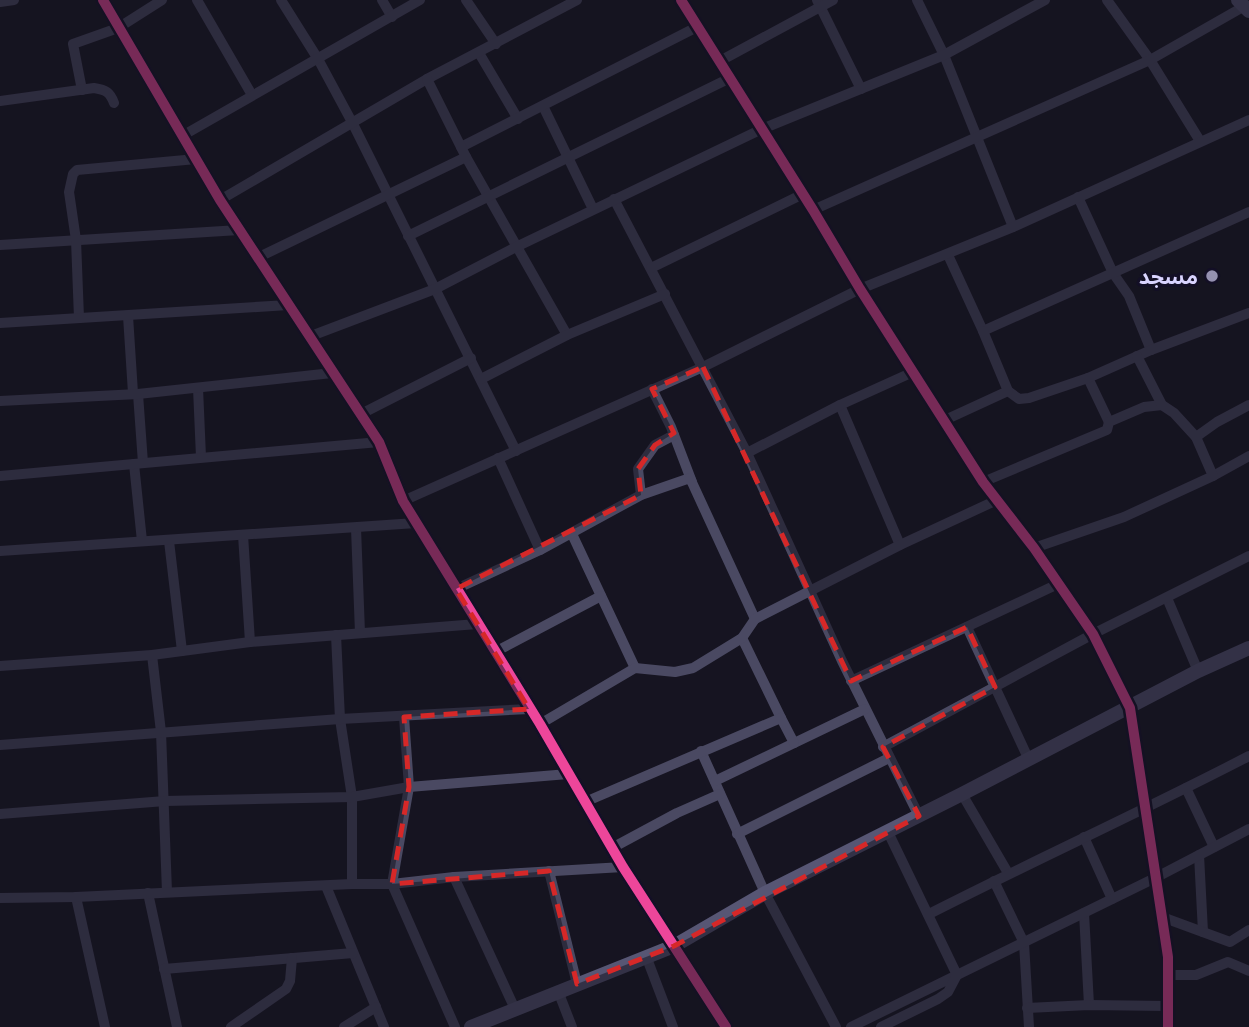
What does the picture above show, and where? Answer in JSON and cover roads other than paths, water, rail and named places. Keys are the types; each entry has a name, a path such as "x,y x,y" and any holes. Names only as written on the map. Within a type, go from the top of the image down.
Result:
{"street":[{"path":"0,2 14,0"},
{"path":"103,0 220,200 288,306 311,336 331,373 379,442 403,500 416,523 540,724 623,867 726,1027"},
{"path":"82,90 73,44 118,28 162,0"},
{"path":"197,0 252,95"},
{"path":"281,0 318,58 353,124 516,451"},
{"path":"382,0 392,17"},
{"path":"182,136 420,0"},
{"path":"466,0 496,44"},
{"path":"220,200 428,79 577,0"},
{"path":"681,0 983,482 1034,548 1093,634 1130,708 1169,975 1168,1027"},
{"path":"720,61 819,3 833,0"},
{"path":"917,0 944,55 1013,227"},
{"path":"311,336 435,289 593,209 762,129 944,55 1045,0"},
{"path":"1107,0 1150,60 1200,141"},
{"path":"819,3 861,89"},
{"path":"813,210 1150,60 1245,8"},
{"path":"257,258 387,196 518,119 697,27"},
{"path":"480,52 518,119"},
{"path":"408,236 730,78"},
{"path":"428,79 463,152 568,335"},
{"path":"0,101 94,88 105,90 114,103"},
{"path":"544,106 593,209"},
{"path":"403,500 703,367 860,289 1013,227 1249,120"},
{"path":"79,318 76,240 69,192 73,174 77,170 196,159"},
{"path":"651,268 803,194"},
{"path":"1078,197 1113,273 1129,296 1151,350"},
{"path":"614,199 747,453 883,747 919,816"},
{"path":"983,331 1249,212"},
{"path":"0,245 239,230"},
{"path":"948,255 1008,391 1019,399 1030,398 1088,378 1151,350 1249,313"},
{"path":"481,379 568,335 665,294"},
{"path":"0,323 288,306"},
{"path":"128,316 135,393 142,541"},
{"path":"1137,356 1161,405 1174,413 1196,438 1213,476"},
{"path":"361,414 471,358"},
{"path":"747,453 839,405 913,372"},
{"path":"0,401 198,388 331,373"},
{"path":"983,482 1107,430 1109,422 1088,378"},
{"path":"198,388 201,457"},
{"path":"652,389 755,620"},
{"path":"945,420 1008,391"},
{"path":"839,405 900,545"},
{"path":"1109,422 1144,407 1161,405"},
{"path":"1196,438 1217,422 1249,405"},
{"path":"641,495 638,469 655,445 674,435"},
{"path":"0,476 379,442"},
{"path":"1034,548 1124,517 1213,476 1249,456"},
{"path":"498,458 540,550"},
{"path":"456,589 572,534 641,495 690,478"},
{"path":"540,724 635,668 675,672 693,668 742,638 755,620 809,590 997,500"},
{"path":"0,551 416,523"},
{"path":"356,528 360,633"},
{"path":"572,534 635,668"},
{"path":"243,536 250,642"},
{"path":"169,541 182,651"},
{"path":"883,747 1093,634 1249,556"},
{"path":"852,681 1059,584"},
{"path":"495,652 601,596"},
{"path":"1167,598 1198,671"},
{"path":"0,666 152,655 250,642 477,624"},
{"path":"967,627 1029,760"},
{"path":"336,635 340,719 352,797 352,884"},
{"path":"742,638 794,743"},
{"path":"471,1027 674,946 765,893 1198,671 1249,648"},
{"path":"152,655 162,732 167,892"},
{"path":"0,745 340,719 529,709"},
{"path":"715,781 865,709"},
{"path":"404,717 409,787 392,884 455,1027"},
{"path":"585,802 781,718"},
{"path":"701,751 765,893 836,1027"},
{"path":"929,914 1249,756"},
{"path":"737,834 889,758"},
{"path":"0,814 165,801 352,797 409,787 568,774"},
{"path":"1186,788 1214,847"},
{"path":"612,848 677,813 720,794"},
{"path":"962,794 1008,873"},
{"path":"851,1027 1112,900 1249,829"},
{"path":"888,832 957,975"},
{"path":"1084,837 1112,900"},
{"path":"1199,855 1203,932"},
{"path":"0,898 392,884 454,877 623,867"},
{"path":"549,871 577,984"},
{"path":"454,877 514,1009"},
{"path":"994,881 1024,943 1029,1027"},
{"path":"326,886 384,1027"},
{"path":"148,893 177,1027"},
{"path":"76,897 105,1027"},
{"path":"1084,913 1089,1005"},
{"path":"1162,917 1230,942"},
{"path":"1230,942 1249,930"},
{"path":"1228,962 1230,942"},
{"path":"164,969 353,953"},
{"path":"646,956 673,1027"},
{"path":"231,1027 286,989 290,981 292,958"},
{"path":"1169,975 1196,975 1228,962 1249,971"},
{"path":"881,1027 938,999 948,992 957,975"},
{"path":"558,991 572,1027"},
{"path":"1027,1008 1089,1005 1167,1006"},
{"path":"344,1027 376,1007"}],"place":[{"name":"مسجد","path":"1212,276"}]}
